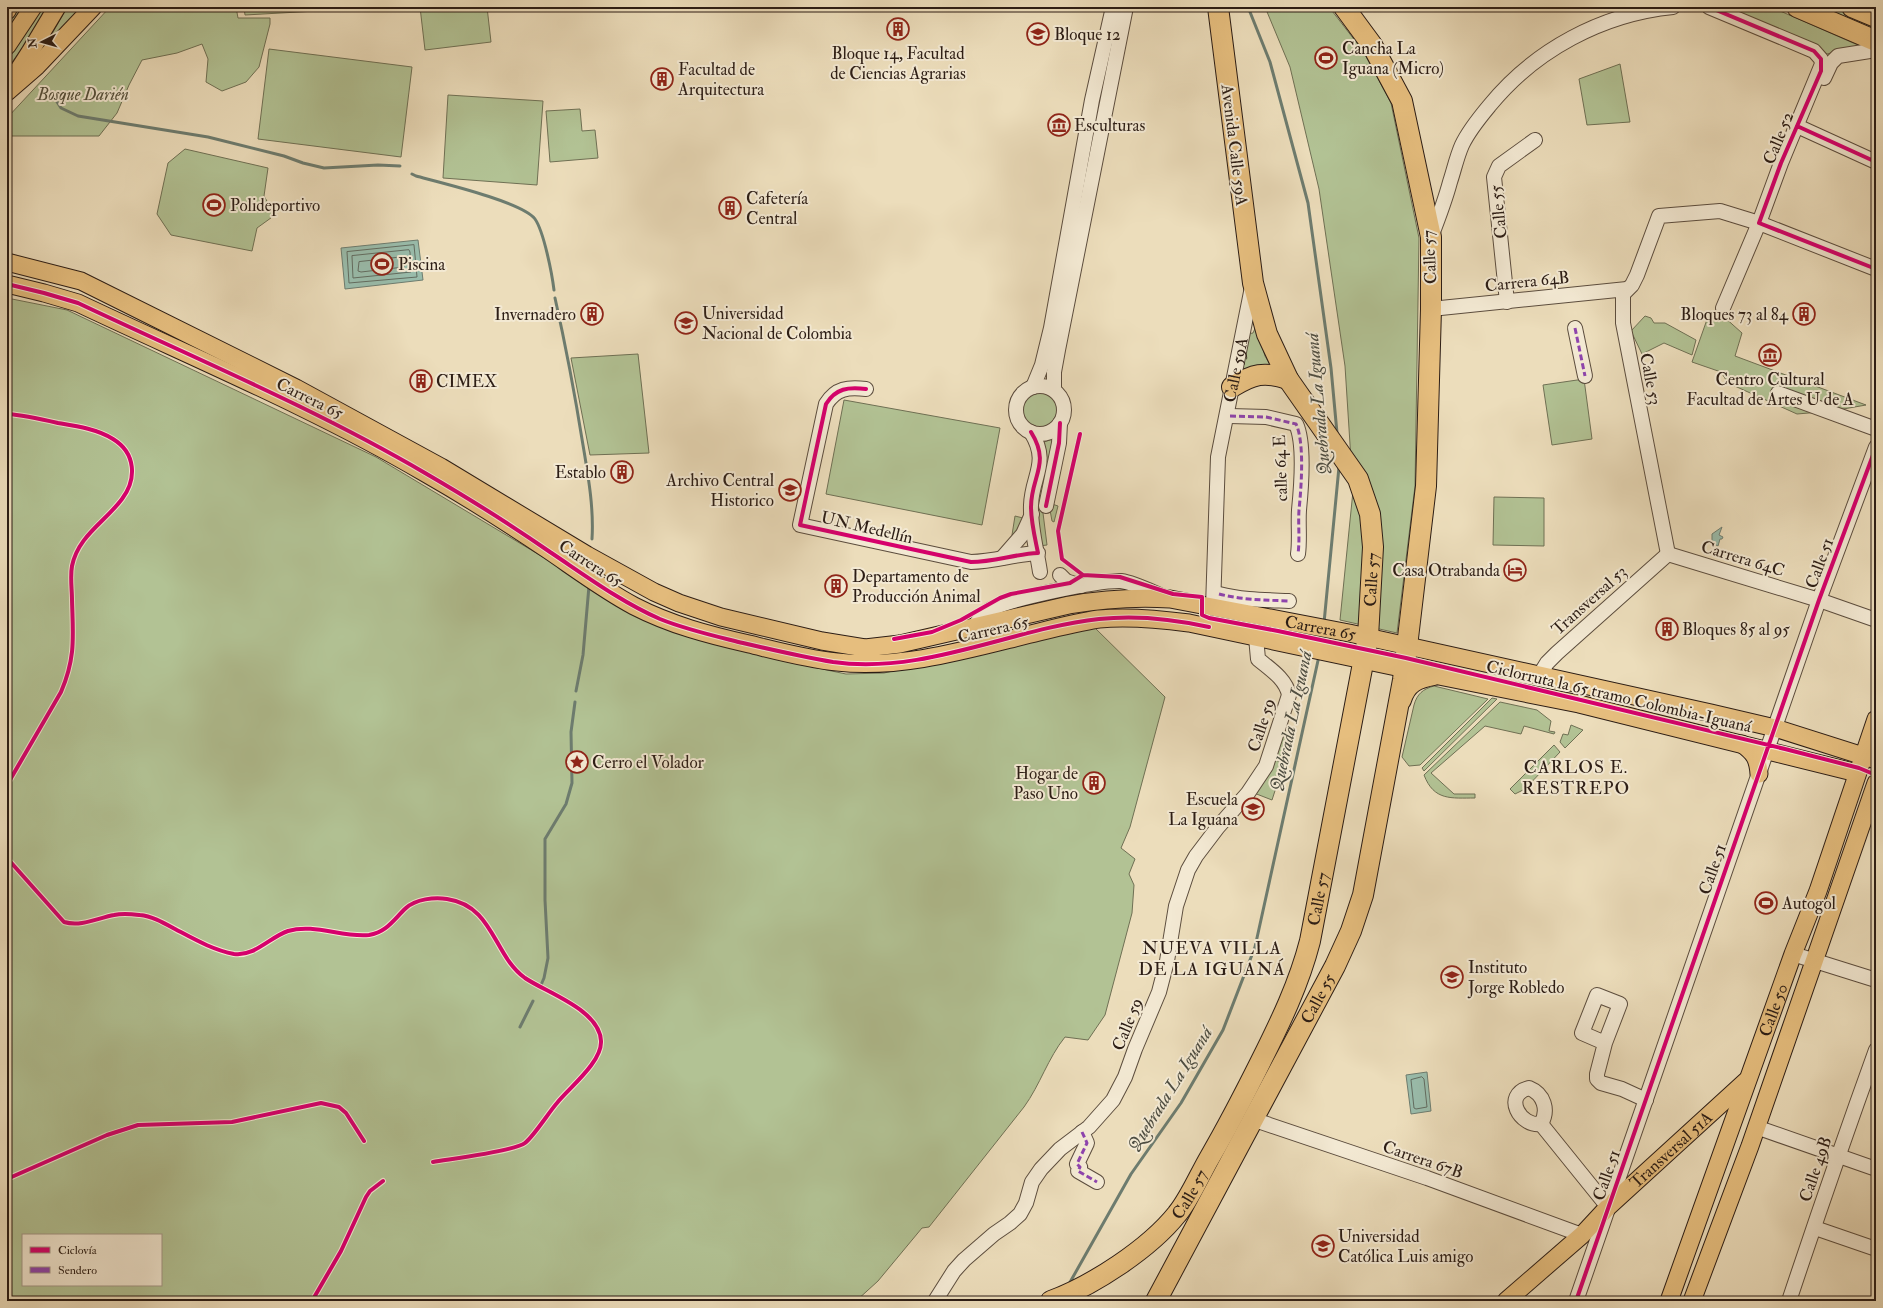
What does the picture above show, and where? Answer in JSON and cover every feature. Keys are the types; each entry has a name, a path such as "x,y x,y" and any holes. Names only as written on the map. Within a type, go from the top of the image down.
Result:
{"highway":[{"name":"Avenida Calle 59A","path":"1218,7 1253,283"},
{"name":"Calle 57","path":"1344,7 1372,45 1402,101 1431,237 1431,309 1426,486 1405,668"},
{"path":"1797,7 1876,41"},
{"path":"1852,7 1876,17"},
{"name":"Calle 59A","path":"1253,283 1267,334 1288,379 1315,417"},
{"path":"1232,387 1246,378 1260,374 1274,374 1288,379"},
{"name":"Calle 57","path":"1050,1301 1083,1286 1134,1254 1177,1214 1230,1122 1284,1016 1303,968 1310,940 1368,637 1373,547 1370,514 1358,479 1315,417"},
{"name":"Calle 55","path":"1156,1301 1335,966 1351,931 1363,895 1405,668"},
{"path":"1399,704 1403,694 1412,682 1422,677 1434,675"},
{"path":"1177,1214 1195,1226"}],"main road":[{"path":"7,11 9,7"},
{"path":"7,46 33,7"},
{"path":"7,86 30,52 56,7"},
{"path":"7,92 42,62 94,7"},
{"name":"Carrera 65","path":"7,262 81,281 296,388 441,467 586,555 654,592 679,603 721,617 853,647 882,647 1094,601 1141,597 1216,601 1255,614 1368,637 1775,728 1870,758"},
{"name":"Carrera 65","path":"7,284 78,303 327,420 425,473 527,536 632,605 685,628 792,654 836,662 881,664 901,662 977,647 1072,624 1123,618 1159,619 1208,627 1579,704 1857,773"},
{"path":"1208,627 1209,618 1213,612 1255,614"},
{"name":"Calle 50","path":"1669,1301 1742,1100 1792,954 1818,891 1857,773 1870,758 1876,719"},
{"path":"1742,744 1753,752 1758,761 1759,774"},
{"name":"Calle 50","path":"1692,1301 1756,1127 1876,783"},
{"name":"Transversal 51A","path":"1506,1301 1582,1235 1608,1207 1748,1079"},
{"path":"1742,1100 1747,1119 1756,1127"}],"street":[{"path":"1033,387 1042,365 1051,328 1091,107 1113,7"},
{"path":"1054,390 1054,372 1058,350 1126,7"},
{"path":"1431,237 1445,200 1462,145 1480,116 1502,91 1536,60 1581,32 1612,20 1650,10 1673,7"},
{"name":"Calle 52","path":"1709,7 1814,52 1821,59 1822,64 1786,165 1773,186 1759,223 1722,308"},
{"name":"Calle 52","path":"1800,127 1834,59 1842,55 1876,50"},
{"path":"1800,127 1876,162"},
{"name":"Calle 55","path":"1507,302 1494,178 1499,166 1535,140"},
{"name":"Calle 53","path":"1668,554 1623,323 1623,294 1633,283 1640,268 1659,216 1720,211 1759,223"},
{"path":"1759,223 1876,269"},
{"name":"Calle 59A","path":"1216,601 1217,469 1222,430 1253,283"},
{"name":"Carrera 64B","path":"1431,309 1507,302 1569,301 1627,289"},
{"path":"1575,328 1584,376"},
{"path":"1027,598 1036,587 1040,576 1031,505 1041,455 1037,442 1031,432 1026,429 1018,419 1017,406 1022,394 1033,387 1044,386 1054,390 1061,397 1063,404 1064,415 1060,423 1047,433 1031,432"},
{"name":"UN Medellín","path":"866,389 851,388 840,390 830,397 826,404 800,525 971,562 992,561 1002,558"},
{"path":"1778,393 1876,429"},
{"name":"calle 64 E","path":"1230,416 1266,417 1296,424 1301,445 1300,481 1302,496 1299,512 1298,554"},
{"path":"1046,506 1059,443 1060,423"},
{"name":"Calle 51","path":"1576,1301 1819,600 1876,447"},
{"path":"1002,558 1023,534 1032,514"},
{"path":"1002,558 1019,554 1038,553"},
{"name":"Carrera 64C","path":"1668,554 1819,600 1876,620"},
{"name":"Transversal 53","path":"1539,676 1547,663 1557,653 1668,554"},
{"path":"1060,575 1066,581 1081,586"},
{"path":"974,626 991,610 1004,604 1081,586 1120,581 1170,599"},
{"path":"1216,601 1234,598 1257,601 1289,601"},
{"name":"Calle 59","path":"935,1301 954,1271 964,1260 994,1234 1017,1218 1025,1206 1032,1182 1041,1169 1060,1148 1082,1132 1113,1100 1125,1077 1135,1049 1150,1016 1166,966 1176,906 1188,870 1196,856 1218,827 1248,793 1266,766 1289,695 1288,688 1283,680 1258,659 1258,638"},
{"path":"1792,954 1876,980"},
{"path":"1605,1043 1597,1079 1601,1083 1622,1089 1646,1100"},
{"name":"Calle 49B","path":"1789,1301 1876,1050"},
{"name":"Carrera 67B","path":"1252,1119 1427,1178 1582,1235"},
{"path":"1541,1124 1608,1207"},
{"path":"1756,1127 1876,1169"},
{"path":"1082,1132 1087,1143 1077,1164 1080,1167 1078,1171 1097,1182"},
{"path":"1815,1228 1876,1249"}],"green space":[{"path":"16,7 22,7 7,31 7,27"},
{"path":"42,7 49,7 35,31 7,69 7,60 34,22"},
{"path":"67,7 84,7 40,55 65,11"},
{"name":"Bosque Darién","path":"110,7 236,7 238,18 270,18 270,24 259,67 246,82 222,91 206,82 208,59 202,44 177,53 142,60 117,113 99,136 7,136 7,118"},
{"path":"244,7 388,7 245,15"},
{"path":"420,7 487,7 491,42 425,50"},
{"path":"1265,7 1329,7 1363,51 1391,103 1419,238 1415,486 1397,633 1340,620 1353,491 1345,366 1319,189 1290,67"},
{"path":"1719,7 1771,7 1860,46 1827,54"},
{"path":"1815,7 1837,7 1876,23 1876,34"},
{"path":"269,49 412,67 401,157 258,139"},
{"path":"1620,64 1630,122 1587,125 1579,79"},
{"path":"448,95 543,101 537,185 443,178"},
{"path":"580,109 582,131 595,130 598,158 550,162 546,111"},
{"name":"Polideportivo","path":"185,149 268,168 264,196 275,215 257,228 252,251 171,235 157,214 168,163"},
{"name":"Cerro el Volador","path":"7,298 67,310 376,457 598,590 779,660 846,674 884,673 1093,626 1165,697 1130,827 1121,848 1135,859 1129,874 1134,885 1132,913 1105,1015 1088,1040 1065,1037 1059,1045 1030,1099 929,1227 922,1228 878,1281 856,1301 7,1301"},
{"path":"1710,311 1723,316 1742,333 1735,356 1866,405 1832,411 1797,414 1728,383 1721,372 1692,362"},
{"path":"1645,316 1651,318 1654,323 1665,323 1696,340 1692,355 1664,343 1642,354 1631,331"},
{"path":"1256,326 1265,356 1272,368 1240,376 1247,334 1253,333"},
{"path":"638,354 649,453 590,455 571,358"},
{"path":"1584,379 1592,439 1552,445 1543,385"},
{"path":"1043,392 1052,397 1056,403 1056,417 1052,423 1043,428 1035,428 1026,423 1022,417 1021,406 1026,397 1032,393"},
{"path":"844,400 1000,428 982,525 826,494"},
{"path":"1055,438 1042,505 1047,545 1039,546 1033,505 1041,443"},
{"path":"1494,497 1544,498 1544,546 1493,545"},
{"path":"1052,504 1058,506 1054,522 1052,521 1050,510"},
{"path":"1015,516 1023,518 1014,536 1012,535"},
{"path":"1434,686 1488,699 1420,765 1409,766 1402,757 1414,705 1421,692"},
{"path":"1492,698 1497,699 1424,771 1422,768"},
{"path":"1500,702 1537,710 1551,721 1549,731 1555,732 1554,734 1524,726 1521,734 1485,726 1431,773 1454,794 1475,794 1475,798 1451,798 1438,794 1433,790 1424,775"},
{"path":"1571,725 1583,730 1565,748 1560,742 1563,734 1568,735"},
{"path":"1282,726 1293,729 1286,757 1276,755"},
{"path":"1554,745 1560,752 1525,789 1515,794 1510,789"},
{"path":"1272,759 1284,763 1272,800 1254,793"}],"water":[{"name":"Piscina","path":"418,240 423,280 345,289 341,248"},
{"path":"1722,527 1719,535 1723,537 1720,539 1718,546 1712,543 1712,534"},
{"path":"1427,1072 1431,1111 1411,1114 1406,1075"}],"waterway":[{"name":"Quebrada La Iguaná","path":"1248,7 1270,62 1308,203 1331,368 1337,433"},
{"path":"50,91 61,108 78,116 208,137 284,156 303,163 324,168 378,165 400,166"},
{"path":"412,174 479,193 514,206 535,219 544,243 554,290"},
{"path":"555,298 577,408 587,468 591,504 592,539"},
{"name":"Quebrada La Iguaná","path":"1324,623 1339,467"},
{"path":"576,691 583,655 589,586"},
{"name":"Quebrada La Iguaná","path":"1321,646 1323,634"},
{"name":"Quebrada La Iguaná","path":"1069,1284 1131,1174 1181,1103 1223,1030 1255,947 1319,656"},
{"path":"541,985 548,958 545,900 545,839 566,804 572,783 571,732 575,702"},
{"path":"520,1027 533,1001"}],"marked path":[{"path":"1575,328 1585,376"},
{"path":"1230,416 1266,417 1296,424 1301,443 1302,467 1298,554"},
{"path":"1219,594 1245,599 1289,601"},
{"path":"1082,1132 1087,1143 1077,1164 1080,1167 1078,1171 1097,1182"}],"cycle path":[{"path":"1709,7 1814,51 1821,59 1821,71 1781,163 1759,223 1876,269"},
{"path":"1797,126 1876,162"},
{"path":"7,284 78,303 297,405 383,449 425,473 520,531 631,605 660,619 691,630 810,658 833,662 867,664 900,662 934,657 1066,624 1099,619 1126,617 1154,618 1209,627"},
{"path":"866,389 854,388 843,390 834,395 826,404 800,525 971,562 988,561 1038,553 1032,524 1031,507 1040,462 1037,443 1031,432"},
{"path":"7,414 26,416 93,430 113,439 121,445 126,451 132,467 130,483 122,499 86,538 75,555 71,574 73,625 72,646 66,679 61,692 7,785"},
{"path":"1046,506 1059,443 1060,423"},
{"name":"Ciclorruta la 65 tramo Colombia-Iguaná","path":"1080,434 1058,531 1062,559 1083,575 1120,577 1173,594 1202,597 1202,615 1209,618 1406,658 1785,749 1859,768 1876,775"},
{"path":"1576,1301 1819,600 1876,447"},
{"path":"894,639 932,632 961,620 1000,598 1011,594 1070,583 1083,575"},
{"path":"7,858 64,922 83,923 121,914 144,916 158,920 211,947 234,954 248,953 281,934 298,929 318,930 349,935 369,935 381,931 394,921 410,905 425,899 447,899 463,903 475,911 492,932 514,968 525,978 571,1004 592,1020 598,1030 601,1041 600,1049 591,1066 557,1103 533,1135 525,1143 496,1152 433,1162"},
{"path":"7,1179 107,1135 138,1125 232,1122 321,1103 339,1107 346,1113 364,1141"},
{"path":"312,1301 341,1251 366,1197 370,1191 383,1181"}],"place":[{"name":"Bloque 14, Facultad de Ciencias Agrarias","path":"898,29"},
{"name":"Bloque 12","path":"1038,34"},
{"name":"Cancha La Iguana (Micro)","path":"1326,58"},
{"name":"Facultad de Arquitectura","path":"662,79"},
{"name":"Esculturas","path":"1059,125"},
{"name":"Polideportivo","path":"214,205"},
{"name":"Cafetería Central","path":"730,208"},
{"name":"Piscina","path":"382,264"},
{"name":"Invernadero","path":"592,314"},
{"name":"Bloques 73 al 84","path":"1804,314"},
{"name":"Universidad Nacional de Colombia","path":"686,323"},
{"name":"Centro Cultural Facultad de Artes U de A","path":"1770,355"},
{"name":"CIMEX","path":"421,381"},
{"name":"Establo","path":"622,472"},
{"name":"Archivo Central Historico","path":"790,490"},
{"name":"Casa Otrabanda","path":"1515,570"},
{"name":"Departamento de Producción Animal","path":"836,586"},
{"name":"Bloques 85 al 95","path":"1667,629"},
{"name":"Cerro el Volador","path":"577,762"},
{"name":"Hogar de Paso Uno","path":"1094,783"},
{"name":"Escuela La Iguana","path":"1253,809"},
{"name":"Autogol","path":"1766,903"},
{"name":"Instituto Jorge Robledo","path":"1452,977"},
{"name":"Universidad Católica Luis amigo","path":"1323,1246"}],"district":[{"name":"CARLOS E. RESTREPO","path":"1576,777"},
{"name":"NUEVA VILLA DE LA IGUANÁ","path":"1212,958"}]}
